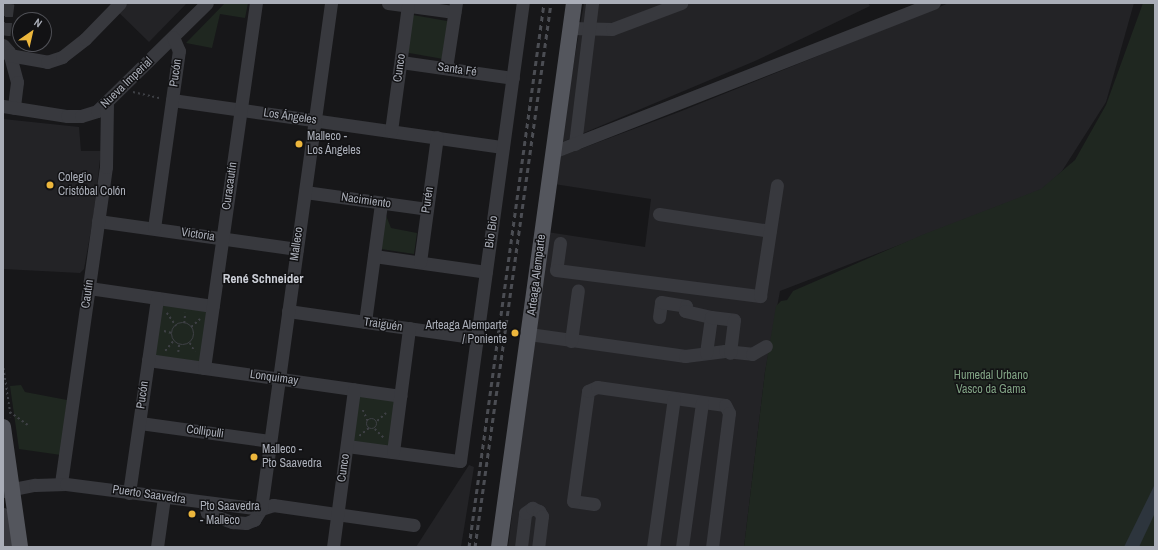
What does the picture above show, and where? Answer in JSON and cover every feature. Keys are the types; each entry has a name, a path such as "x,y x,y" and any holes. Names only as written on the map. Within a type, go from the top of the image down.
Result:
{"main road":[{"name":"Arteaga Alemparte","path":"499,547 574,3"},
{"path":"3,427 8,490 20,547"}],"street":[{"path":"5,43 47,62 62,57 85,39 120,3"},
{"name":"Nueva Imperial","path":"8,107 81,116 97,111 107,104 207,3"},
{"name":"Curacautín","path":"204,368 256,3"},
{"name":"Malleco","path":"261,509 331,3"},
{"path":"388,3 408,6 455,8 446,68"},
{"name":"Bio Bio","path":"393,452 460,461 523,3"},
{"path":"575,144 592,3"},
{"path":"571,28 589,30 612,29 629,25 681,3"},
{"path":"553,152 934,3"},
{"name":"Cunco","path":"391,131 408,6"},
{"name":"Pucón","path":"154,228 179,51 173,37"},
{"path":"5,43 17,82 8,107"},
{"name":"Santa Fé","path":"401,62 513,78"},
{"name":"Los Ángeles","path":"172,100 504,147"},
{"name":"Cautín","path":"61,483 106,167 107,104"},
{"name":"Purén","path":"420,262 437,137"},
{"path":"560,243 556,270 760,296 777,185"},
{"name":"Nacimiento","path":"305,192 427,209"},
{"path":"365,322 382,203"},
{"path":"659,214 770,231"},
{"name":"Victoria","path":"98,221 297,248"},
{"path":"540,254 558,257"},
{"path":"374,256 486,272"},
{"path":"89,288 213,306"},
{"path":"571,341 578,290"},
{"name":"Pucón","path":"129,493 157,298"},
{"path":"659,317 661,302 686,306 685,311 711,317 734,320 730,352"},
{"name":"Traiguén","path":"288,311 477,338"},
{"path":"706,353 711,317"},
{"path":"347,446 393,452 409,328"},
{"path":"529,334 685,356 730,352 752,354 766,346"},
{"name":"Lonquimay","path":"148,360 400,396"},
{"path":"594,504 573,501 588,391 597,387 725,405 729,413 712,547"},
{"name":"Cunco","path":"333,547 354,389"},
{"path":"652,547 674,398"},
{"path":"682,547 702,402"},
{"name":"Collipulli","path":"140,423 270,441"},
{"name":"Puerto Saavedra","path":"8,490 61,483 204,503 261,509 272,504 414,525"},
{"path":"157,547 164,497"},
{"path":"521,547 526,513 532,508 539,511 542,516 538,547"},
{"path":"3,514 8,547"}],"path":[{"path":"133,92 172,100"},
{"path":"182,323 189,325 193,330 192,340 187,344 176,343 173,336 173,329 182,323"},
{"path":"10,412 28,426"},
{"path":"369,419 376,420 377,428 369,428 367,425 369,419"}],"shaded area":[{"path":"109,3 187,3 149,42"},
{"path":"584,3 868,3 870,6 755,61 560,143"},
{"path":"949,3 1134,3 1106,102 1062,171 1042,190 780,291 765,372 744,547 508,547 547,232 645,247 651,199 554,184 559,157 679,112"},
{"name":"Colegio Cristóbal Colón","path":"3,119 79,127 81,151 101,151 93,219 84,269 80,273 3,269"},
{"path":"469,465 474,467 461,547 416,547"},
{"path":"1155,484 1155,513 1139,547 1124,547"}],"green space":[{"path":"225,3 248,3 245,18 220,14 212,48 186,43"},
{"name":"Humedal Urbano Vasco da Gama","path":"1143,3 1155,3 1155,547 744,547 765,372 776,306 781,301 787,300 793,291 922,235 1041,189 1075,160 1106,105"},
{"path":"413,15 448,21 442,59 406,52"},
{"path":"385,213 391,228 417,233 414,254 381,249"},
{"path":"160,304 209,311 201,362 153,355"},
{"path":"21,385 25,392 67,400 61,455 19,449 10,386"},
{"path":"355,393 395,398 389,447 349,442"}],"tunnel":[{"path":"4,35 8,3"}],"railway":[{"path":"469,547 544,3"},
{"path":"475,547 551,3"}],"place":[{"name":"Malleco - Los Ángeles","path":"299,144"},
{"name":"Colegio Cristóbal Colón","path":"50,185"},
{"name":"Arteaga Alemparte / Poniente","path":"515,333"},
{"name":"Malleco - Pto Saavedra","path":"254,457"},
{"name":"Pto Saavedra - Malleco","path":"192,514"}],"district":[{"name":"René Schneider","path":"263,279"}]}
